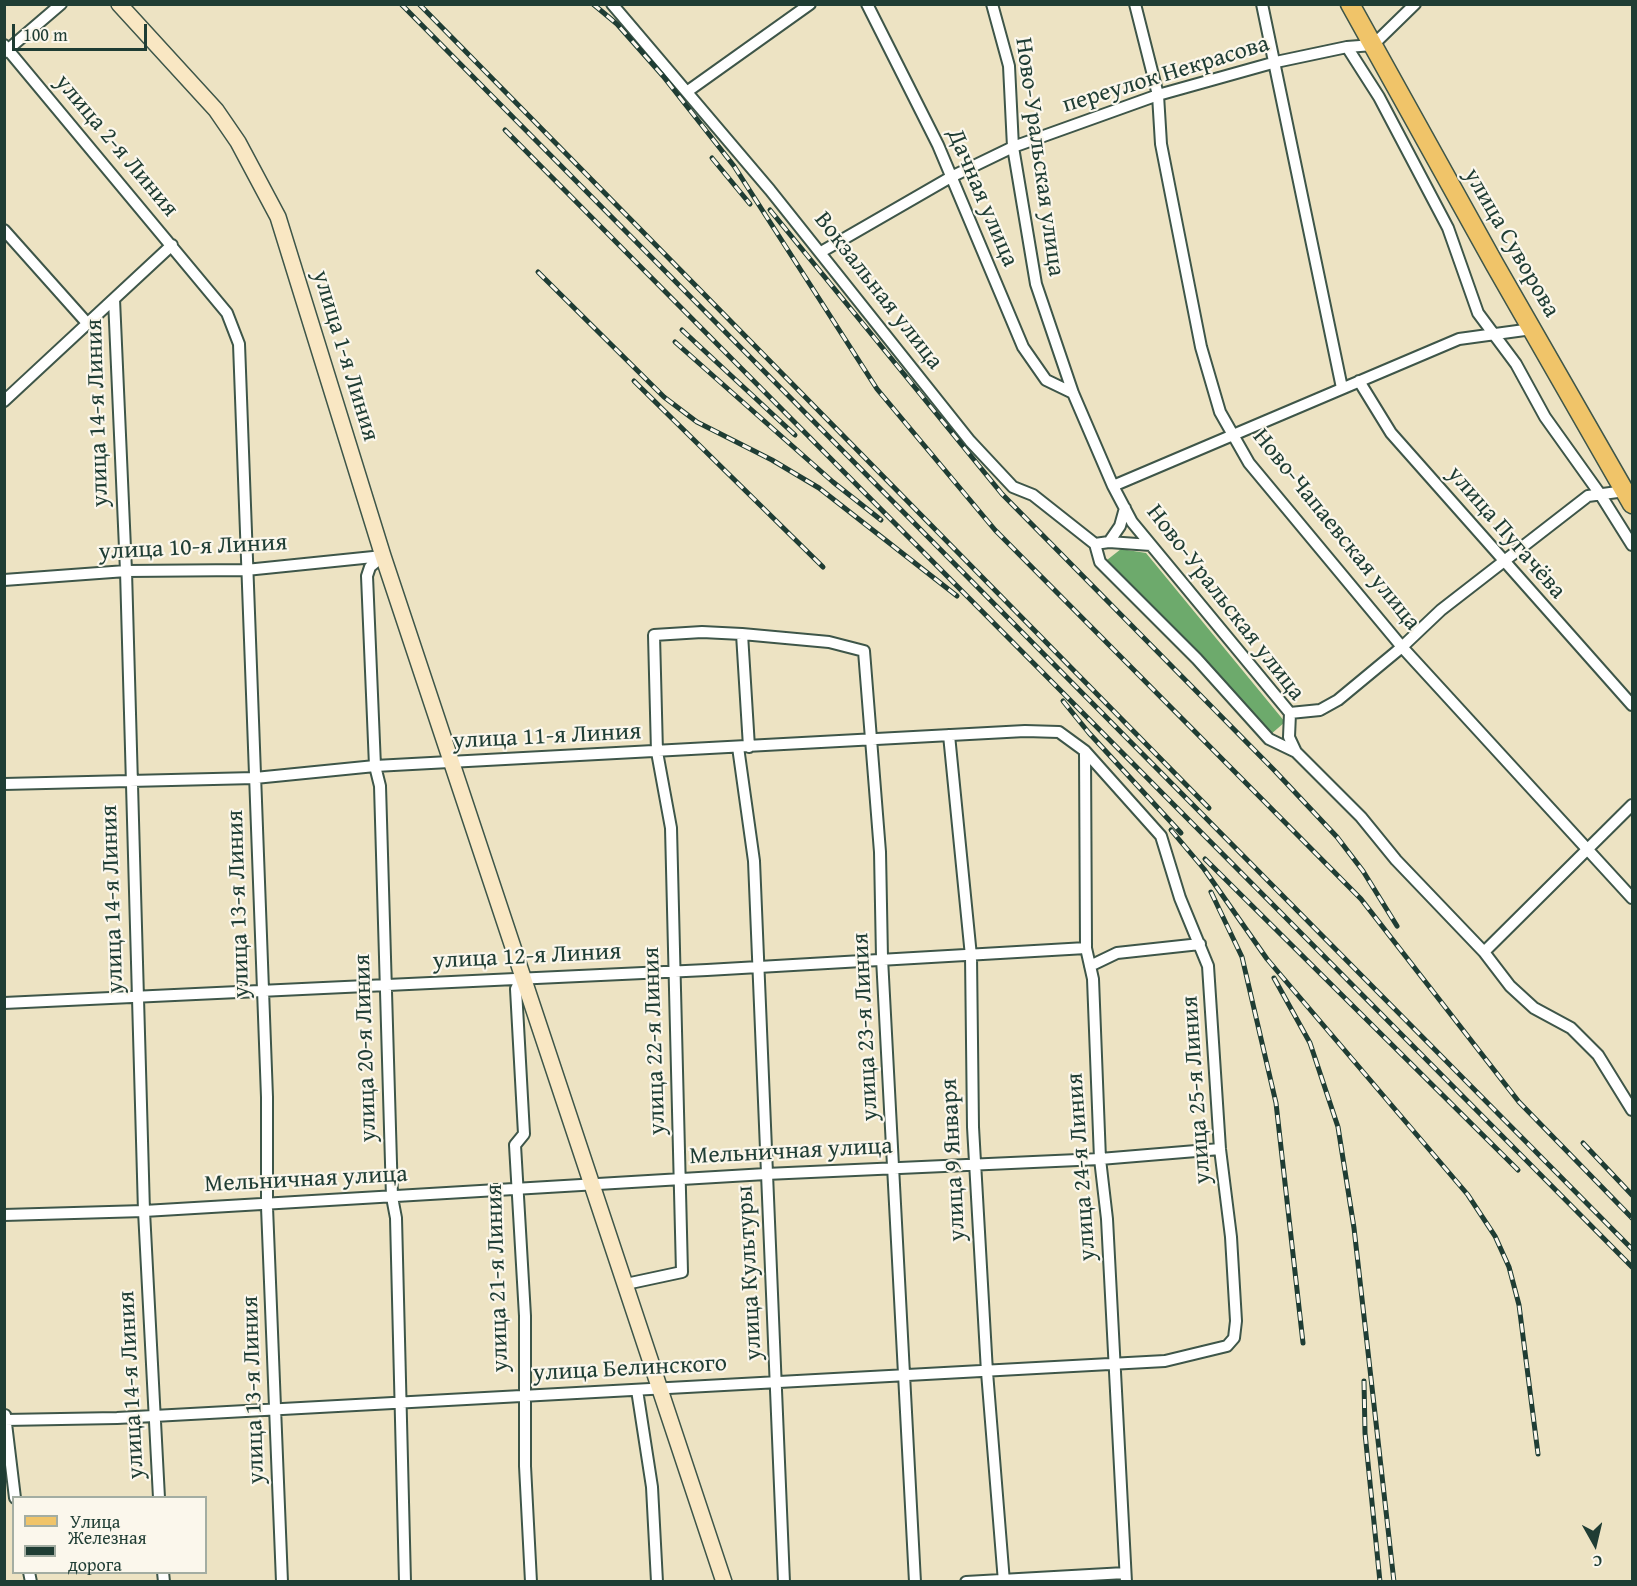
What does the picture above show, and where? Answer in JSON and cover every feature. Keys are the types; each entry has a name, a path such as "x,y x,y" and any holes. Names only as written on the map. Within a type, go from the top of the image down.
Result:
{"main road":[{"name":"улица 1-я Линия","path":"119,4 216,110 270,199 294,262 383,556 452,763"},
{"name":"улица Суворова","path":"1350,4 1629,497"},
{"name":"улица 21-я Линия","path":"452,763 592,1185"},
{"path":"592,1185 724,1581"}],"street":[{"path":"6,49 61,4"},
{"name":"Вокзальная улица","path":"612,4 821,252 970,441 1013,487 1033,495 1095,544"},
{"path":"688,92 810,4"},
{"name":"Дачная улица","path":"867,4 951,177 1029,356 1046,381 1073,393"},
{"name":"Ново-Уральская улица","path":"992,4 1009,66 1014,147 1036,284 1073,393 1113,486 1125,508 1151,545 1290,713 1289,737 1296,752"},
{"name":"Ново-Чапаевская улица","path":"1135,4 1158,95 1161,144 1201,347 1220,412 1232,434 1249,463 1402,647 1632,898"},
{"path":"1262,4 1276,62 1342,388"},
{"path":"1373,45 1415,4"},
{"name":"переулок Некрасова","path":"821,252 951,177 1014,147 1158,95 1276,62 1347,47 1373,45"},
{"path":"1347,47 1379,97 1448,228 1478,313 1516,363 1545,417 1600,494 1632,545"},
{"name":"улица 2-я Линия","path":"6,49 172,246"},
{"path":"4,230 87,323"},
{"path":"4,401 172,246"},
{"name":"улица 13-я Линия","path":"172,246 227,313 239,344 267,1097 267,1202 282,1581"},
{"name":"улица 14-я Линия","path":"114,299 126,571 130,781 144,1211 159,1496"},
{"path":"1113,486 1459,339 1532,329"},
{"name":"улица Пугачёва","path":"1359,381 1391,433 1632,705"},
{"path":"1290,713 1320,711 1329,705 1402,647 1441,610 1588,496 1600,494 1629,497"},
{"path":"1109,542 1120,526 1125,508"},
{"path":"1151,545 1109,542 1095,544 1100,562 1197,659 1269,739 1296,752 1361,817 1396,860 1484,952 1510,986 1534,1008 1571,1028 1598,1055 1632,1110"},
{"name":"улица 10-я Линия","path":"4,580 126,571 246,570 383,556"},
{"name":"улица 20-я Линия","path":"383,556 370,567 367,576 375,766 380,786 384,985 392,1197 396,1218 405,1581"},
{"name":"улица 22-я Линия","path":"626,1284 682,1272 671,828 657,752 654,635 702,632 742,634"},
{"name":"улица 23-я Линия","path":"742,634 829,642 864,651 880,852 882,958 895,1168 915,1581"},
{"name":"улица Культуры","path":"742,634 744,747 754,861 784,1581"},
{"name":"улица 11-я Линия","path":"4,784 255,778 375,766 949,735 1059,732 1085,751"},
{"name":"улица 9 Января","path":"949,735 971,956 970,1065 975,1164 987,1372 1004,1581"},
{"name":"улица 25-я Линия","path":"1085,751 1161,836 1180,898 1208,966 1220,1149 1232,1258 1236,1321 1234,1338 1221,1349 1177,1359 1114,1364"},
{"name":"улица 24-я Линия","path":"1085,751 1086,948 1090,966 1100,1160 1107,1219 1125,1577"},
{"path":"1484,952 1632,805"},
{"path":"1090,966 1117,953 1200,944"},
{"name":"улица 12-я Линия","path":"4,1003 263,992 882,958 971,956 1086,948"},
{"name":"улица 21-я Линия","path":"522,977 516,988 524,1134 515,1145 525,1316 525,1466 531,1581"},
{"name":"Мельничная улица","path":"4,1215 144,1211 766,1174 1100,1160 1220,1149"},
{"name":"улица Белинского","path":"5,1420 276,1410 1114,1364"},
{"path":"637,1390 652,1487 657,1581"},
{"path":"4,1414 15,1496"},
{"path":"966,1581 1125,1577"}],"green space":[{"path":"1121,549 1146,553 1285,722 1270,735 1184,638 1107,560"}],"railway":[{"path":"401,4 1632,1249"},
{"path":"419,4 1209,808"},
{"path":"593,4 617,24 663,76 734,166 877,389 995,530 1361,899 1519,1102 1632,1218"},
{"path":"505,130 1632,1267"},
{"path":"712,158 750,204"},
{"path":"770,210 1002,494 1337,837 1363,871 1397,926"},
{"path":"538,272 664,397 697,422 772,460 819,488 957,596"},
{"path":"682,330 795,435"},
{"path":"675,342 833,482 881,520"},
{"path":"634,381 823,567"},
{"path":"1063,701 1089,733 1181,833"},
{"path":"1171,830 1204,869 1267,959 1468,1195 1495,1236 1509,1267 1519,1305 1538,1454"},
{"path":"1205,859 1518,1170"},
{"path":"1211,892 1242,957 1276,1103 1303,1343"},
{"path":"1274,978 1310,1043 1338,1127 1354,1228 1394,1582"},
{"path":"1583,1143 1632,1195"},
{"path":"1364,1381 1365,1433 1380,1582"}]}
